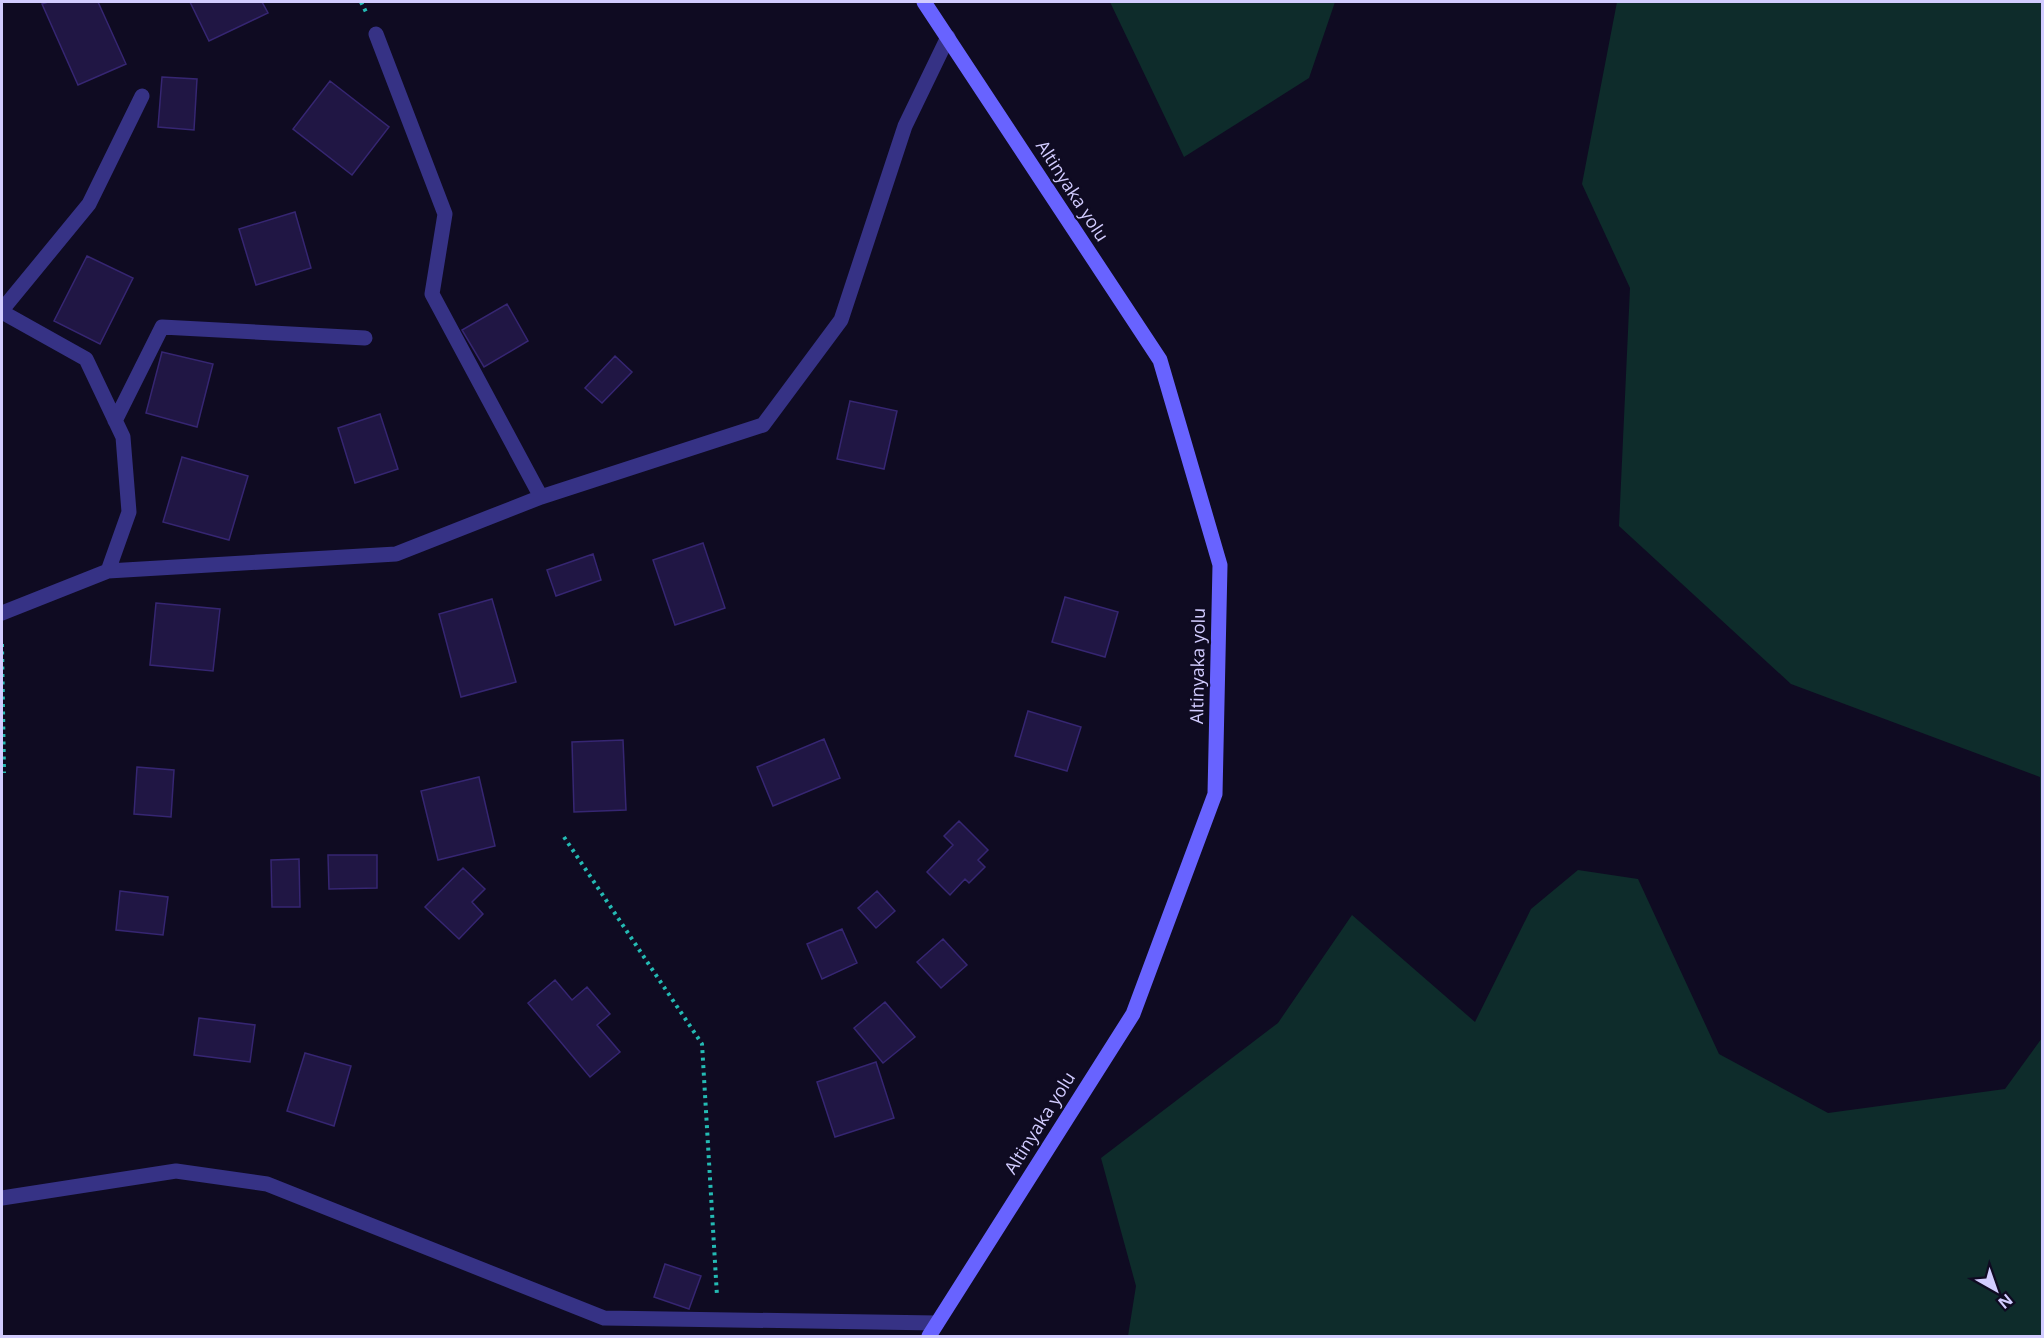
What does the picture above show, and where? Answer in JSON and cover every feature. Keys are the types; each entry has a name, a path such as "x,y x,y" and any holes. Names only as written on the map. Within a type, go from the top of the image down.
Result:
{"main road":[{"name":"Altinyaka yolu","path":"924,2 1160,360 1220,565 1215,794 1133,1014 933,1330"}],"street":[{"path":"376,34 445,214 432,294 541,497"},
{"path":"2,612 108,571 396,554 541,497 763,425 841,320 905,126 948,37"},
{"path":"108,571 129,512 123,437 86,359 2,311 89,204 142,96"},
{"path":"115,421 162,327 365,338"},
{"path":"2,1198 176,1171 267,1184 604,1318 933,1330"}],"path":[{"path":"2,644 4,773"},
{"path":"564,837 702,1044 719,1321"}],"green space":[{"path":"1110,2 1335,2 1309,78 1184,157"},
{"path":"1617,2 2042,2 2042,1038 2040,777 1791,684 1619,526 1630,288 1582,184"},
{"path":"1578,870 1638,879 1719,1054 1828,1113 2005,1089 2042,1038 2042,1336 1128,1336 1136,1286 1101,1158 1278,1023 1352,915 1475,1022 1531,909"}],"building":[{"path":"98,2 126,64 78,85 42,4"},
{"path":"190,2 262,2 268,13 209,41"},
{"path":"162,77 197,79 194,130 158,127"},
{"path":"330,81 389,127 352,175 293,129"},
{"path":"295,212 311,268 256,285 239,229"},
{"path":"87,256 133,278 100,344 54,321"},
{"path":"507,304 528,341 484,367 462,330"},
{"path":"162,352 213,364 197,427 146,413"},
{"path":"615,356 632,372 602,403 585,388"},
{"path":"850,401 897,411 884,469 837,459"},
{"path":"380,414 398,469 355,483 338,428"},
{"path":"182,457 248,476 229,540 163,522"},
{"path":"703,543 725,608 675,625 653,560"},
{"path":"593,554 601,580 556,596 547,570"},
{"path":"1065,597 1118,612 1105,657 1052,642"},
{"path":"492,599 516,682 461,697 439,614"},
{"path":"156,603 220,609 213,671 150,665"},
{"path":"1028,711 1081,727 1067,771 1015,756"},
{"path":"824,739 840,778 773,806 757,767"},
{"path":"623,740 626,810 574,812 572,742"},
{"path":"137,767 174,770 171,817 134,814"},
{"path":"479,777 495,846 438,860 421,791"},
{"path":"959,821 988,850 978,860 985,867 969,883 965,879 950,895 927,872 953,845 944,836"},
{"path":"328,855 377,855 377,888 329,889"},
{"path":"299,859 300,907 272,907 271,860"},
{"path":"463,868 485,889 472,902 483,914 459,939 425,907"},
{"path":"120,891 168,897 163,935 116,930"},
{"path":"877,891 895,911 876,928 858,908"},
{"path":"842,929 857,963 822,979 807,944"},
{"path":"943,939 967,965 941,988 917,962"},
{"path":"555,980 572,1000 587,987 610,1014 597,1025 620,1052 590,1077 528,1003"},
{"path":"885,1002 915,1037 883,1063 854,1028"},
{"path":"199,1018 255,1025 250,1062 194,1055"},
{"path":"305,1053 351,1066 334,1126 287,1111"},
{"path":"876,1062 894,1118 835,1137 817,1082"},
{"path":"665,1264 701,1276 689,1309 654,1297"}]}
